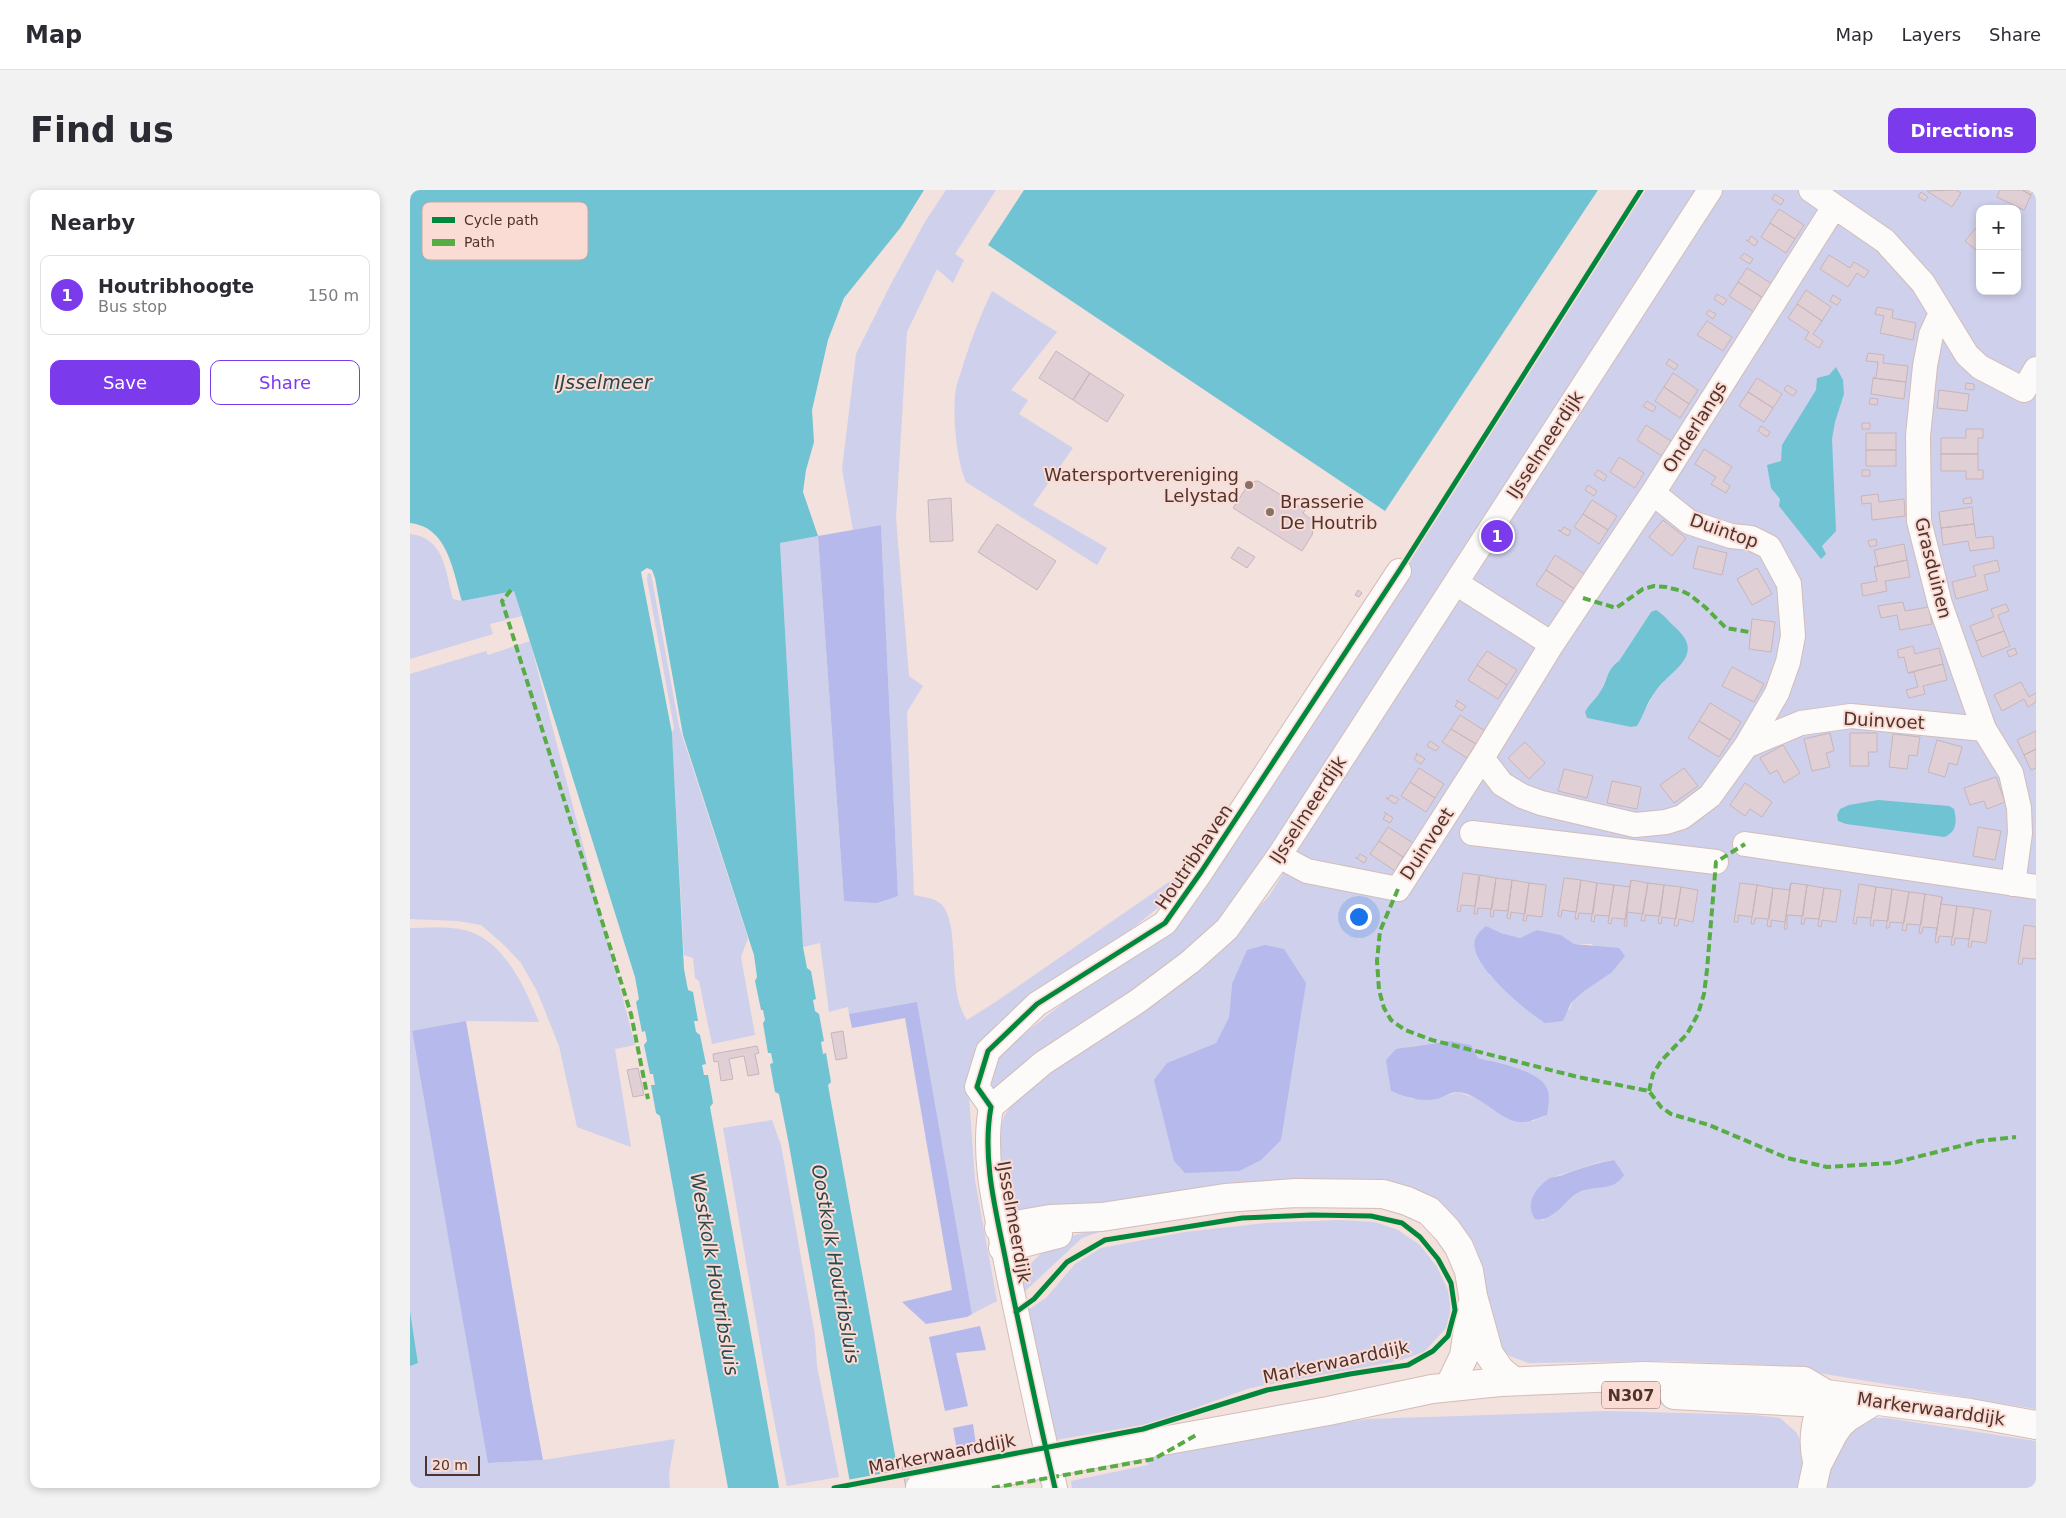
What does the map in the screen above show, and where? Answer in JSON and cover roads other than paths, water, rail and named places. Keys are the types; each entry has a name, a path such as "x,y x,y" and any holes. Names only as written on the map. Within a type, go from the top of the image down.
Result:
{"main road":[{"path":"1001,1238 1052,1236 1102,1217 1224,1198 1296,1193 1383,1194 1407,1201 1429,1211 1447,1230 1459,1247 1469,1271 1473,1296 1490,1354 1500,1370 1513,1381"},
{"path":"1449,1387 1464,1356 1473,1296"},
{"name":"Markerwaarddijk","path":"920,1488 1449,1387 1513,1381 1644,1376 1745,1378 1804,1382 1826,1394 1970,1413 2036,1425"},
{"path":"1815,1476 1813,1446 1815,1429 1817,1416 1826,1394"},
{"name":"Markerwaarddijk","path":"1328,1411 1490,1399 1627,1395 1682,1395 1802,1402 1826,1394"},
{"path":"1815,1476 1840,1424 1874,1401"}],"street":[{"name":"IJsselmeerdijk","path":"1055,1488 1034,1401 991,1185 987,1130 991,1107 1043,1063 1138,1001 1190,962 1227,929 1278,856 1710,190"},
{"path":"1810,190 1885,241 1923,283 1967,356 1980,367 2024,390 2036,369"},
{"name":"Onderlangs","path":"1482,758 1552,644 1653,493 1834,207"},
{"name":"Grasduinen","path":"1941,313 1931,335 1925,366 1918,436 1919,521 1940,604 1984,729"},
{"name":"Duintop","path":"1653,493 1689,522 1731,536 1751,538 1768,548 1788,584 1793,636 1788,662 1776,693 1746,746"},
{"name":"Houtribhaven","path":"991,1107 977,1087 988,1051 1036,1004 1165,923 1207,864 1399,571"},
{"path":"1456,583 1552,644"},
{"name":"Duinvoet","path":"1746,746 1801,723 1851,716 1984,729"},
{"path":"1984,729 2011,773 2019,808 2020,834 2013,884"},
{"path":"1482,758 1502,784 1522,796 1541,803 1635,825 1666,822 1682,817 1710,796 1746,746"},
{"name":"Duinvoet","path":"1278,856 1307,871 1398,889 1482,758"},
{"path":"1536,842 1541,803"},
{"name":"Duinvoet","path":"1472,833 1716,862"},
{"path":"1745,844 2036,887"}],"water":[{"name":"IJsselmeer","path":"410,190 924,190 901,227 844,298 828,340 812,410 814,442 806,470 803,492 818,536 780,543 803,947 807,968 811,971 816,999 813,1000 815,1011 819,1014 824,1041 821,1042 823,1054 826,1053 831,1082 828,1085 901,1488 851,1488 789,1145 779,1094 775,1092 770,1064 773,1063 771,1053 768,1053 763,1023 765,1020 755,981 757,977 754,955 683,735 652,570 647,568 641,572 672,733 684,969 688,990 693,992 698,1021 694,1021 696,1032 700,1035 706,1064 702,1065 704,1075 708,1075 713,1103 710,1107 779,1488 728,1488 660,1116 656,1113 651,1085 655,1085 653,1074 650,1074 644,1045 647,1041 645,1031 642,1032 636,1002 639,999 635,977 514,591 462,601 452,564 441,542 423,526 410,523"},
{"path":"1024,190 1598,190 1385,511 988,245"},
{"path":"1836,367 1843,380 1844,394 1832,439 1836,531 1822,546 1826,554 1821,559 1779,506 1780,499 1771,488 1767,465 1781,461 1782,445 1816,390 1817,378 1829,375"},
{"path":"1656,610 1684,638 1688,647 1683,662 1652,696 1637,726 1631,727 1587,718 1585,712 1603,687 1611,668 1619,661 1651,612"},
{"path":"1878,800 1949,806 1954,809 1956,818 1954,829 1944,837 1846,824 1838,821 1837,815 1840,809 1849,805"},
{"path":"410,1311 418,1363 410,1366"}],"place":[{"name":"Watersportvereniging Lelystad","path":"1249,485"},
{"name":"Brasserie De Houtrib","path":"1270,512"},
{"name":"Houtribhoogte","path":"1497,536"}],"water label":[{"name":"Oostkolk Houtribsluis","path":"836,1264"},
{"name":"Westkolk Houtribsluis","path":"715,1274"}]}
